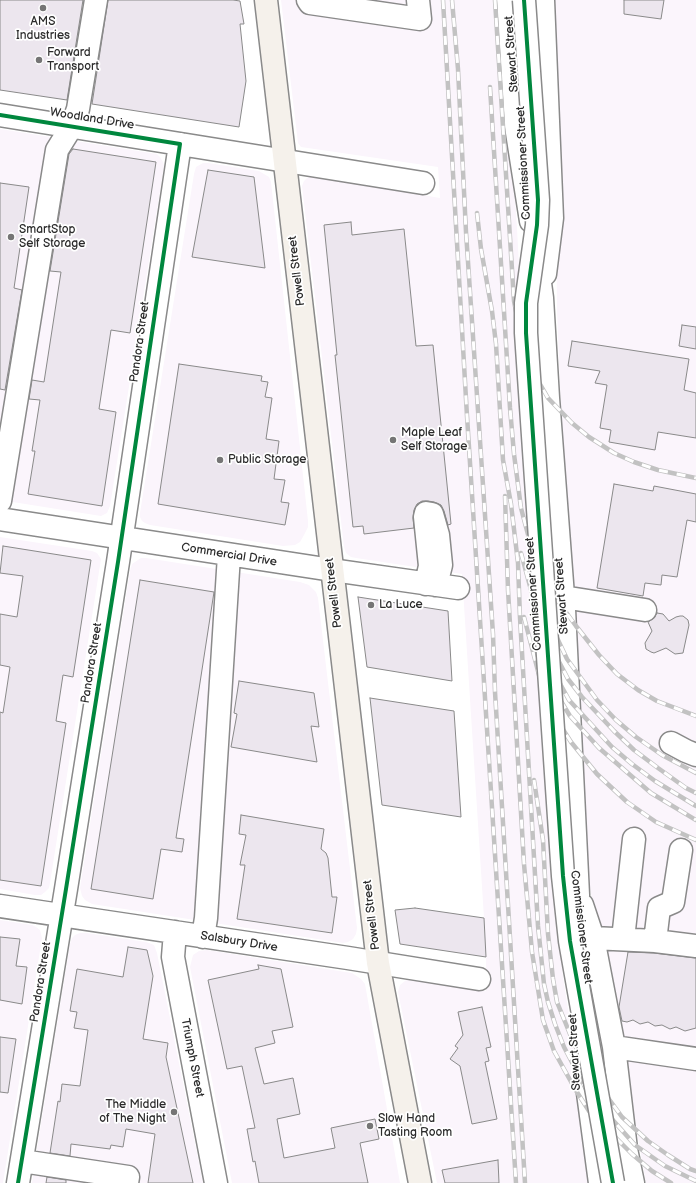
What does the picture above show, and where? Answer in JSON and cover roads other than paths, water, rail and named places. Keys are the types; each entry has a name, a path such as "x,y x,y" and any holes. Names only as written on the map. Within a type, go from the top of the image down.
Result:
{"main road":[{"name":"Powell Street","path":"266,0 378,963 420,1183"}],"street":[{"path":"0,501 57,150 72,126 78,109 96,0"},
{"path":"308,0 310,3 420,20 418,0"},
{"name":"Stewart Street","path":"508,0 516,126 542,298 569,700 578,895 576,945 586,1038 588,1098 600,1183"},
{"name":"Commissioner Street","path":"524,0 538,200 537,225 526,303 526,334 563,869 570,941 613,1183"},
{"name":"Stewart Street","path":"542,298 552,218 543,0"},
{"name":"Woodland Drive","path":"0,115 423,183"},
{"name":"Pandora Street","path":"18,1183 121,538 180,144"},
{"name":"Commercial Drive","path":"0,519 458,588"},
{"path":"203,936 206,918 229,554"},
{"path":"563,598 645,610"},
{"path":"671,743 686,751 696,754"},
{"path":"623,939 634,839"},
{"path":"656,941 659,908 673,902 681,850"},
{"name":"Stewart Street","path":"578,895 593,938 614,1047 626,1149 633,1183"},
{"name":"Salsbury Drive","path":"0,906 479,979"},
{"name":"Triumph Street","path":"175,932 173,957 216,1183"},
{"path":"593,938 656,941 696,946"},
{"path":"614,1047 696,1059"},
{"path":"22,1161 128,1177 127,1183"}],"railway":[{"path":"443,0 467,416 516,1183"},
{"path":"452,0 458,69 466,232 493,634 495,692 525,1183"},
{"path":"495,0 514,301 522,342 532,370 548,398 572,423 589,437 614,453 634,462 658,470 696,478"},
{"path":"490,87 514,454 521,508 536,565 547,586 576,626 599,655 617,674 638,690 657,701 696,716"},
{"path":"477,213 481,249 496,344 503,460 511,504 518,563 538,926 544,984 548,1002 564,1047 587,1091 635,1145 665,1166 696,1181"},
{"path":"505,496 508,590 524,864 532,952 543,1020 554,1051 589,1111 632,1154 652,1171 671,1183"},
{"path":"521,553 541,627 568,679 582,697 634,750 686,788 696,793"},
{"path":"531,562 541,600 567,659 597,700 616,720 636,737 662,755 696,773"},
{"path":"524,617 540,679 557,720 571,742 597,774 627,802 656,822 696,840"},
{"path":"536,628 552,669 569,700 612,747 632,764 655,781 696,806"},
{"path":"542,670 570,716 599,748 651,793 696,820"},
{"path":"534,780 543,840 548,934 553,979 557,1002 572,1039 587,1069 622,1117 648,1141 690,1169 696,1171"}],"place":[{"name":"AMS Industries","path":"43,8"},
{"name":"Forward Transport","path":"39,60"},
{"name":"SmartStop Self Storage","path":"11,237"},
{"name":"Maple Leaf Self Storage","path":"393,440"},
{"name":"Public Storage","path":"220,460"},
{"name":"La Luce","path":"371,605"},
{"name":"The Middle of The Night","path":"174,1112"},
{"name":"Slow Hand Tasting Room","path":"370,1126"}]}
